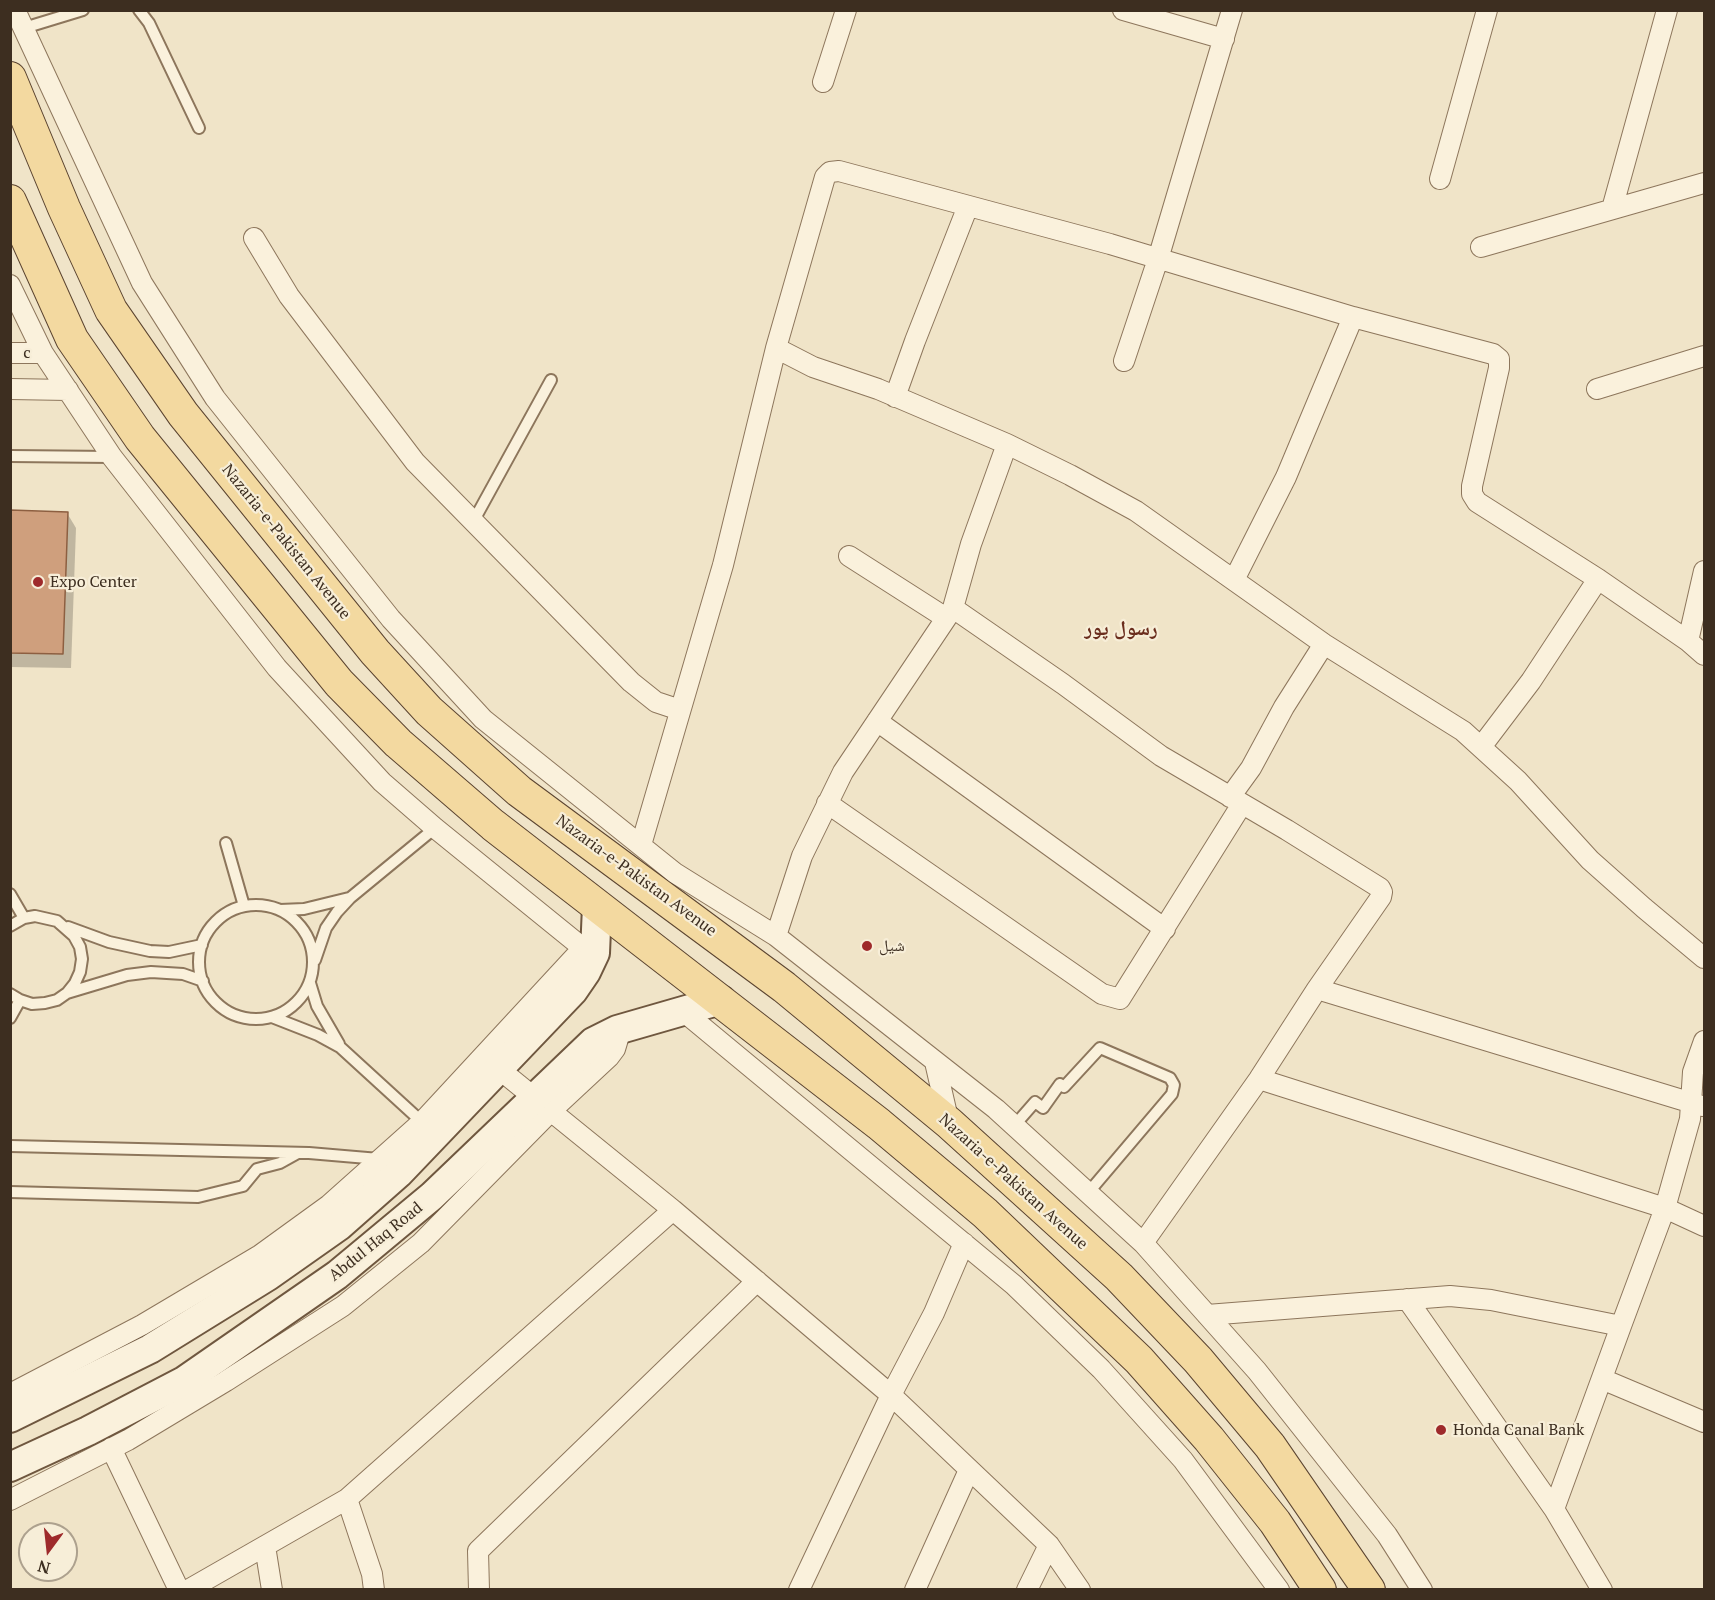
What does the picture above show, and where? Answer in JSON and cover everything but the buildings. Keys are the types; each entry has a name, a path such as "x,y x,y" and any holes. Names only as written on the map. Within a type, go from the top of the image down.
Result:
{"main road":[{"name":"Nazaria-e-Pakistan Avenue","path":"10,78 64,208 111,310 183,414 375,652 429,711 519,791 691,900 784,987 949,1123 1119,1277 1198,1360 1270,1446 1370,1590"},
{"path":"10,201 72,339 140,438 339,683 398,743 493,825 879,1124 985,1213 1139,1360 1209,1439 1275,1522 1320,1590"},
{"path":"10,1418 150,1349 258,1282 339,1226 390,1166 428,1129 499,1069 573,991 586,972 597,906"},
{"name":"Abdul Haq Road","path":"10,1467 88,1431 184,1381 337,1275 543,1105 593,1042 617,1030 721,1000"}],"street":[{"path":"823,82 846,10"},
{"path":"1124,10 1159,15 1224,39"},
{"path":"1125,362 1158,260 1232,10"},
{"path":"1440,179 1487,10"},
{"path":"1612,209 1667,10"},
{"path":"20,19 142,283 215,398 391,619 483,719 641,845 691,900 776,936 996,1109 1143,1243 1257,1371 1388,1535 1422,1590"},
{"path":"641,845 723,565 776,348 825,177 831,172 839,171 1110,244 1353,317 1493,354 1499,359 1499,368 1472,494 1477,502 1598,579 1688,641 1704,655"},
{"path":"1481,247 1704,183"},
{"path":"895,397 926,311 968,207"},
{"path":"254,237 289,296 415,462 631,682 656,702 680,710"},
{"path":"10,285 43,353 112,457 277,668 382,782 435,828 589,951 428,1129"},
{"path":"1234,580 1286,477 1353,317"},
{"path":"776,348 813,367 895,397 1006,444 1070,475 1136,512 1324,644 1463,731 1518,781 1590,860 1704,958"},
{"name":"c","path":"10,353 43,353"},
{"path":"1597,388 1704,356"},
{"path":"10,390 68,390"},
{"path":"776,936 802,856 843,772 950,613 1006,444"},
{"path":"849,556 950,613 1063,684 1161,756 1380,888 1382,892 1371,913 1317,989 1259,1078 1143,1243"},
{"path":"1688,641 1704,571"},
{"path":"1481,747 1532,681 1598,579"},
{"path":"827,803 1092,987 1108,996 1120,999 1165,928 1236,800 1284,707 1324,644"},
{"path":"877,721 1165,928"},
{"path":"1317,989 1698,1105"},
{"path":"683,1011 1014,1285 1101,1369 1183,1460 1279,1590"},
{"path":"1554,1509 1665,1208 1690,1119 1698,1105 1693,1071 1704,1041"},
{"path":"935,1062 949,1123"},
{"path":"499,1069 673,1210 891,1395 1049,1545 1080,1590"},
{"path":"1259,1078 1665,1208 1704,1226"},
{"path":"10,1500 111,1448 226,1381 343,1306 421,1244 543,1105"},
{"path":"10,1394 142,1325 260,1255 328,1205 390,1166"},
{"path":"188,1590 347,1499 673,1210"},
{"path":"799,1590 891,1395 934,1312 964,1243"},
{"path":"479,1590 478,1551 757,1281"},
{"path":"1207,1315 1450,1296 1491,1300 1621,1326"},
{"path":"1407,1299 1554,1509 1602,1590"},
{"path":"1602,1379 1704,1422"},
{"path":"1183,1460 1209,1439"},
{"path":"111,1448 178,1590"},
{"path":"915,1590 969,1470"},
{"path":"347,1499 372,1574 374,1590"},
{"path":"1027,1590 1049,1545"},
{"path":"265,1546 272,1590"}],"lane":[{"path":"20,19 83,10"},
{"path":"139,10 149,23 199,128"},
{"path":"473,522 551,380"},
{"path":"10,456 112,457"},
{"path":"272,1017 291,1007 310,983 319,945 326,928 337,912 350,898 435,828"},
{"path":"226,843 244,906"},
{"path":"10,894 24,918"},
{"path":"350,898 304,909 280,910 262,906 244,906 222,916 206,934 202,945 200,969 203,981 213,999 230,1012 250,1018 272,1017 318,1035 340,1047 428,1129"},
{"path":"280,910 299,925 306,934 314,964"},
{"path":"10,926 24,918 46,917 66,927 138,950 169,952 202,945"},
{"path":"10,1018 15,997 32,1004 45,1003 57,1000 75,983 82,959 80,947 66,927"},
{"path":"67,993 127,975 151,972 183,974 203,981"},
{"path":"310,983 317,1006 340,1047"},
{"path":"1014,1126 1035,1102 1042,1108 1060,1084 1065,1087 1100,1048 1170,1078 1174,1085 1173,1094 1088,1193"},
{"path":"10,1146 298,1153 390,1166"},
{"path":"10,1192 198,1197 243,1186 257,1169 280,1163 298,1153"}],"place":[{"name":"Expo Center","path":"38,582"},
{"name":"شیل","path":"867,946"},
{"name":"Honda Canal Bank","path":"1441,1430"}],"district":[{"name":"رسول پور","path":"1121,629"}]}
